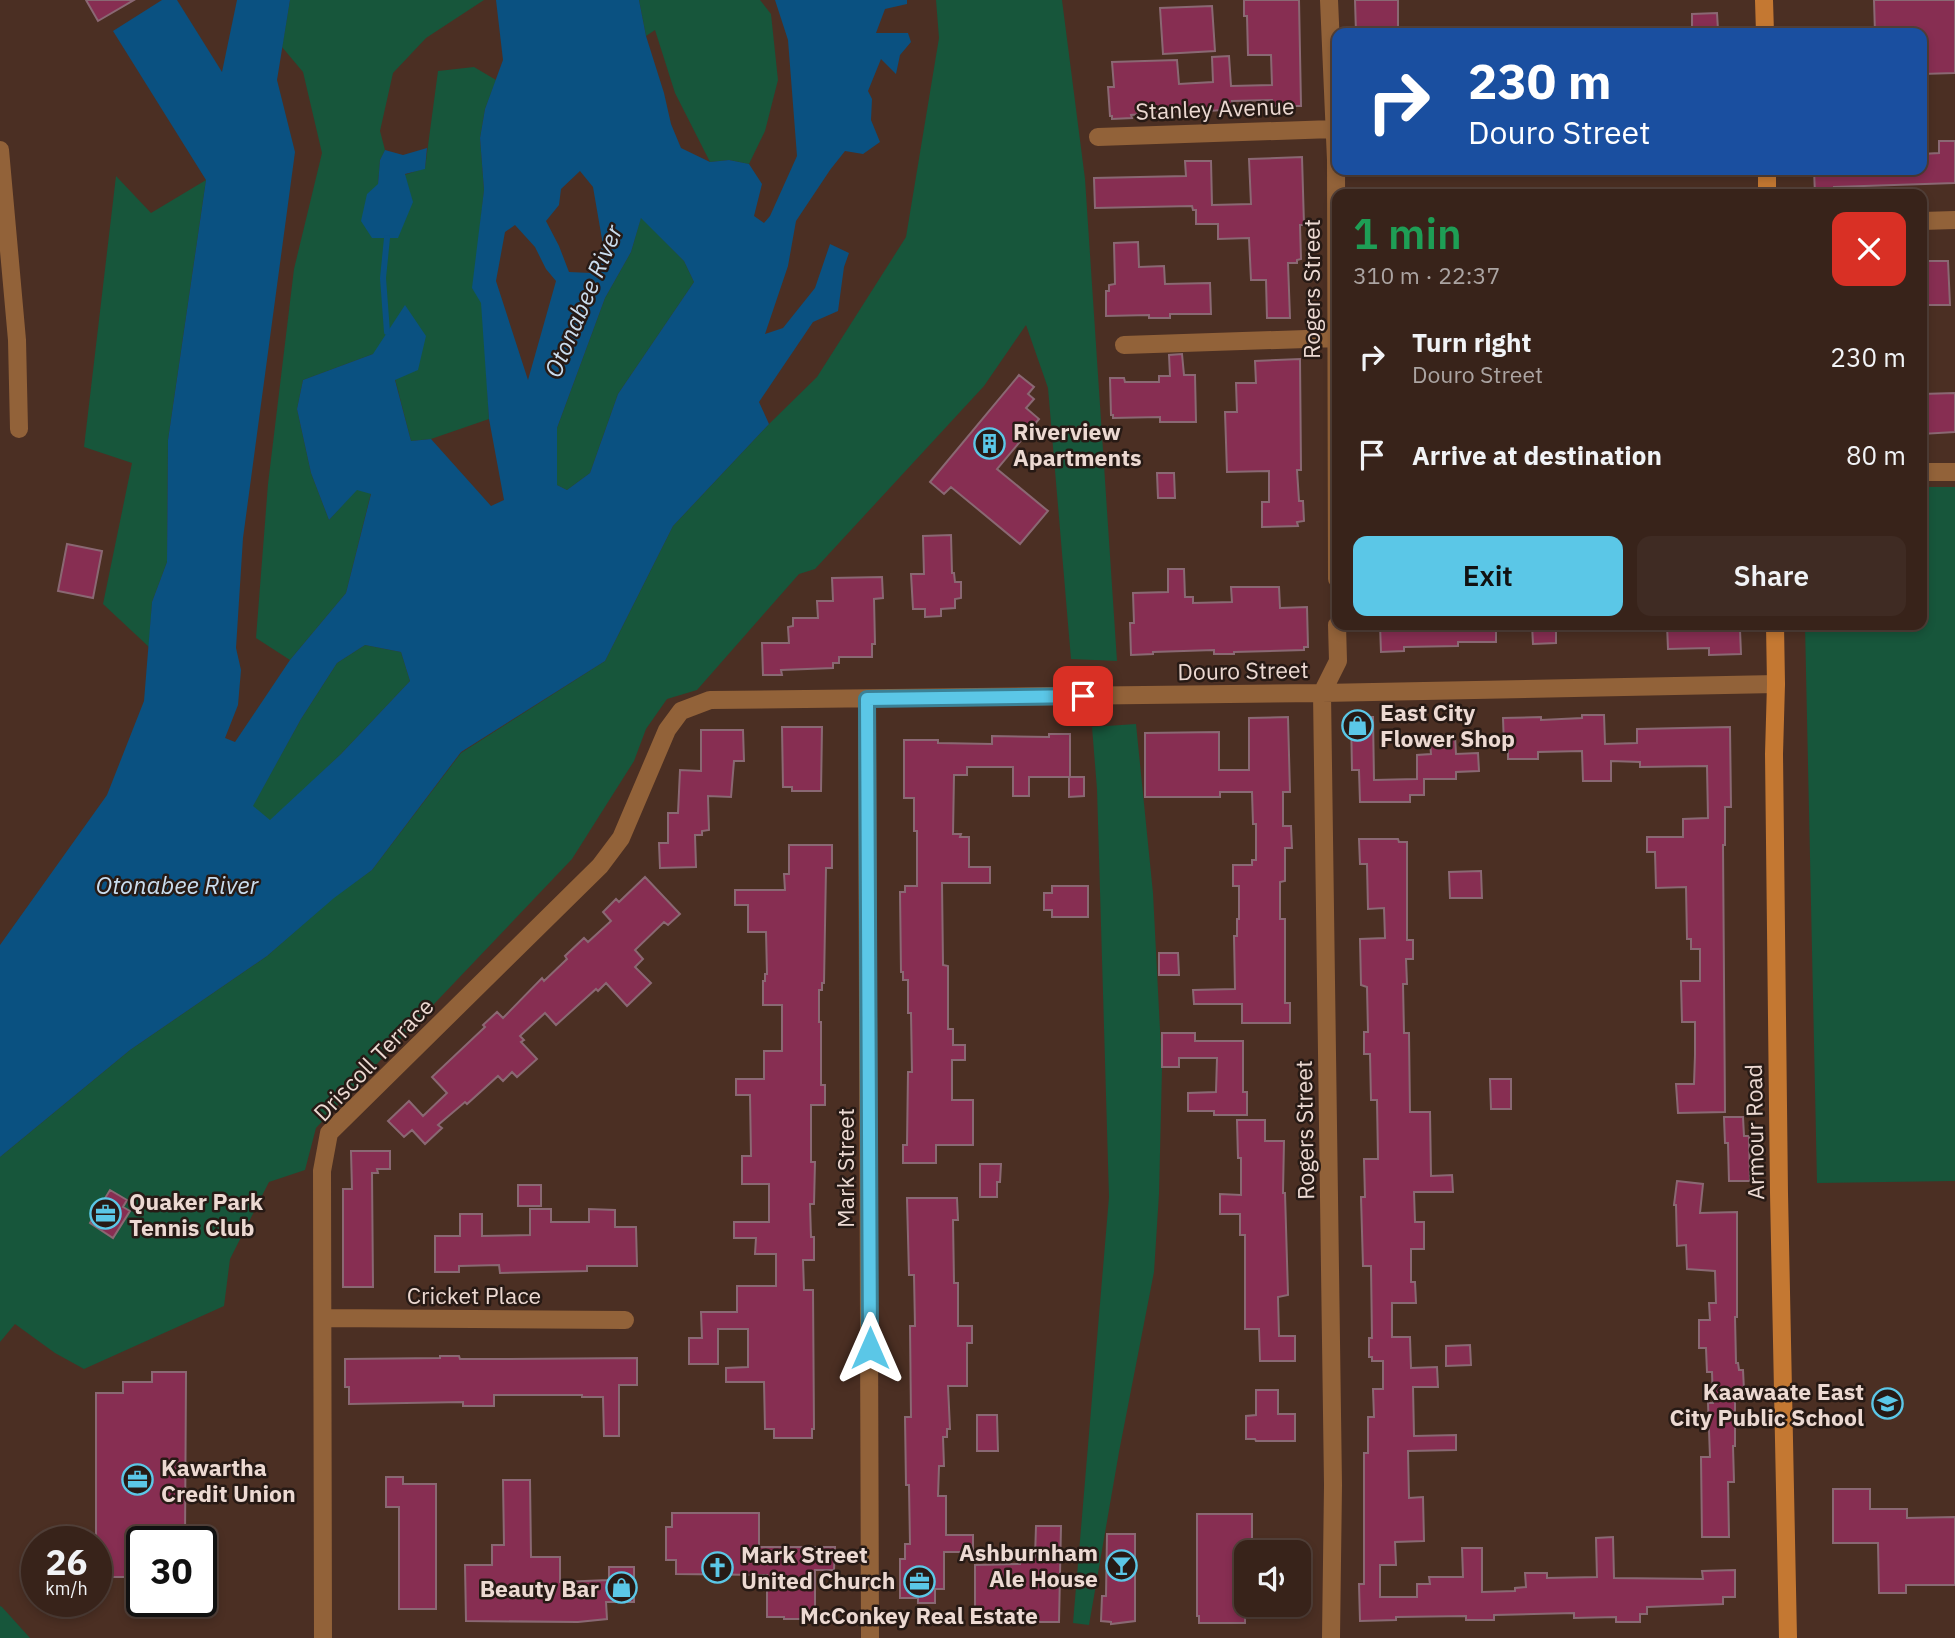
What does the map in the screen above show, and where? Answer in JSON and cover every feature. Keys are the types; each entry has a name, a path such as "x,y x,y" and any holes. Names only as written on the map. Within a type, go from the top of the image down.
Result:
{"main road":[{"path":"1764,0 1765,28"},
{"name":"Armour Road","path":"1775,630 1779,1179 1788,1638"}],"street":[{"name":"Rogers Street","path":"1329,0 1332,77"},
{"name":"Stanley Avenue","path":"1098,137 1332,129"},
{"path":"0,150 17,340 19,429"},
{"path":"1927,221 1955,220"},
{"path":"1124,345 1332,338"},
{"path":"1927,472 1955,472"},
{"name":"Rogers Street","path":"1331,1638 1333,1485 1322,693 1338,661 1337,630"},
{"name":"Douro Street","path":"709,700 1322,693 1776,684"},
{"name":"Mark Street","path":"867,699 870,1638"},
{"name":"Driscoll Terrace","path":"323,1638 322,1171 330,1133 600,866 621,838 667,730 681,711 709,700"},
{"name":"Cricket Place","path":"324,1318 625,1320"}],"green space":[{"path":"290,0 484,0 426,38 393,73 380,131 385,150 380,160 378,184 425,168 438,71 474,67 496,80 485,109 480,138 484,190 479,237 489,419 431,439 411,441 395,379 373,354 303,380 297,409 311,473 329,520 357,489 371,493 346,593 290,660 256,638 268,484 294,269 322,153 303,72 282,47"},
{"path":"639,0 760,0 771,14 778,80 765,131 749,164 729,160 710,162 675,93 655,30 646,36"},
{"path":"936,0 1062,0 1085,179 1117,661 1071,659 1048,388 1026,325 984,386 815,569 799,574 697,690 667,699 646,729 634,761 572,859 316,1128 305,1170 269,1182 230,1259 224,1306 84,1369 55,1353 15,1324 0,1342 0,1157 130,1050 267,956 334,897 372,870 461,753 605,661 673,526 817,377 906,237 939,38"},
{"path":"116,176 151,213 206,180 168,440 167,562 152,602 149,647 103,604 132,463 84,447"},
{"path":"641,217 684,261 694,282 618,394 590,473 567,490 557,485 557,428 605,298 631,252"},
{"path":"1927,487 1955,487 1955,1181 1817,1183 1805,630 1927,630"},
{"path":"365,645 401,652 410,681 341,754 271,821 252,807 301,719 337,663"},
{"path":"1136,724 1153,893 1162,1069 1159,1194 1154,1272 1089,1625 1073,1623 1109,1197 1097,789 1092,727"},
{"path":"0,1606 2,1607 30,1638 0,1638"}],"water":[{"name":"Otonabee River","path":"162,0 177,0 222,72 237,0 290,0 277,80 295,152 243,538 236,648 241,670 238,705 225,738 235,742 290,660 346,593 371,494 357,490 329,520 311,473 297,409 303,380 373,354 405,305 426,336 418,370 395,380 411,441 431,439 491,506 504,500 489,419 481,303 472,288 484,190 480,138 485,109 503,60 496,0 639,0 646,36 671,124 681,148 710,162 729,160 749,164 762,184 754,216 764,223 770,216 797,156 788,40 775,0 907,0 907,4 885,9 876,33 908,33 911,42 900,55 896,74 881,59 868,91 872,99 871,120 880,142 863,154 845,151 796,221 788,266 765,334 783,328 815,288 830,244 849,253 844,267 838,311 813,322 759,402 769,424 673,526 605,661 461,752 372,870 334,898 267,956 130,1050 0,1157 0,945 107,795 144,701 152,602 167,562 168,440 206,180 113,31","holes":["580,171 593,187 603,245 591,273 569,272 546,221 559,205 561,189","641,218 684,261 694,282 618,394 590,473 567,490 557,485 557,428 605,298 631,252","515,225 535,247 546,269 556,281 528,380 496,281 505,232","365,645 401,652 410,681 341,754 270,820 253,806 301,719 337,663"]},
{"path":"427,148 425,169 405,174 413,202 398,238 372,238 361,221 367,194 378,184 380,160 385,150 403,155"}],"building":[{"path":"86,0 134,0 98,21"},
{"path":"1244,0 1299,0 1301,106 1273,106 1272,100 1232,101 1233,109 1131,115 1132,118 1112,119 1108,87 1114,87 1112,62 1177,60 1179,84 1213,82 1212,57 1229,56 1231,86 1272,85 1271,55 1248,55"},
{"path":"1355,0 1398,0 1398,28 1356,28"},
{"path":"1874,0 1955,0 1955,73 1927,74 1927,28 1875,28"},
{"path":"1212,6 1215,51 1163,54 1160,8"},
{"path":"1717,13 1718,28 1692,28 1692,14"},
{"path":"1939,141 1955,141 1955,183 1815,189 1814,175 1927,175 1927,154 1939,153"},
{"path":"1302,157 1304,225 1300,225 1301,259 1297,260 1297,263 1288,263 1290,318 1267,318 1266,280 1251,280 1249,238 1218,239 1218,224 1196,224 1196,210 1193,210 1192,206 1095,208 1094,178 1186,176 1185,161 1211,161 1212,205 1251,204 1249,159"},
{"path":"1138,242 1139,267 1164,266 1165,284 1210,283 1211,314 1170,314 1170,318 1149,318 1149,315 1106,316 1106,291 1109,291 1109,285 1115,284 1114,243"},
{"path":"1927,261 1948,261 1950,305 1928,305"},
{"path":"1182,354 1184,375 1195,375 1196,422 1160,422 1160,417 1113,418 1110,378 1124,378 1125,382 1159,382 1159,376 1170,376 1169,355"},
{"path":"1300,359 1301,470 1297,470 1299,501 1303,501 1304,521 1297,522 1298,526 1262,527 1262,502 1269,502 1269,471 1227,472 1225,412 1237,412 1236,383 1256,383 1255,361"},
{"name":"Riverview Apartments","path":"1019,375 1034,387 1028,394 1034,399 1026,408 1039,419 997,469 1048,511 1020,544 951,487 944,494 930,482"},
{"path":"1955,393 1955,432 1927,434 1927,394"},
{"path":"1157,473 1174,473 1175,498 1158,498"},
{"path":"951,535 952,573 955,582 961,582 961,598 955,599 955,608 941,609 941,616 925,617 925,609 913,609 911,574 924,574 923,536"},
{"path":"67,544 102,551 93,598 58,591"},
{"path":"1168,569 1184,569 1185,597 1193,597 1193,603 1232,602 1231,587 1279,587 1280,608 1307,607 1308,647 1304,647 1304,650 1234,654 1214,654 1214,650 1131,655 1133,593 1168,592"},
{"path":"882,577 883,598 874,599 875,644 872,644 872,657 839,657 839,663 833,663 833,668 781,670 782,675 763,675 762,643 789,643 788,627 793,626 793,618 818,618 817,601 833,601 832,578"},
{"path":"1380,630 1496,630 1496,642 1458,642 1458,646 1404,647 1404,651 1381,652"},
{"path":"1532,630 1556,630 1556,643 1533,644"},
{"path":"1667,630 1740,630 1741,654 1709,655 1709,648 1668,649"},
{"path":"1582,715 1604,715 1605,744 1637,743 1637,729 1730,727 1731,807 1725,807 1723,845 1725,1112 1678,1113 1676,1084 1694,1084 1695,1055 1695,1022 1682,1022 1681,981 1700,981 1700,949 1691,949 1691,939 1687,939 1686,887 1656,888 1655,852 1647,852 1647,837 1683,837 1683,819 1708,818 1707,766 1640,767 1640,762 1611,761 1611,781 1583,781 1582,751 1538,752 1538,759 1508,759 1508,745 1504,746 1503,718 1541,717 1541,720 1582,718"},
{"path":"1288,717 1290,792 1283,792 1283,826 1291,826 1292,848 1285,848 1285,881 1280,882 1280,919 1285,919 1285,1003 1290,1003 1290,1023 1242,1023 1242,1004 1194,1004 1193,990 1235,989 1234,936 1237,936 1239,919 1239,886 1233,886 1233,865 1252,865 1252,860 1256,860 1256,824 1253,824 1252,792 1220,792 1220,797 1145,797 1145,733 1219,732 1219,770 1249,770 1249,718"},
{"path":"1351,717 1373,717 1374,780 1417,779 1417,755 1431,754 1430,743 1436,743 1436,735 1455,735 1456,754 1478,753 1479,771 1456,772 1456,779 1424,779 1424,795 1410,795 1410,802 1360,802 1359,770 1352,770"},
{"path":"782,727 822,727 821,791 792,791 792,787 783,787"},
{"path":"701,730 743,730 744,761 734,761 731,797 708,796 709,830 702,831 702,835 695,835 696,867 660,868 659,843 668,843 668,813 678,813 680,770 701,771"},
{"path":"1049,734 1070,734 1070,777 1084,777 1084,796 1069,797 1069,777 1029,777 1029,796 1013,796 1013,767 967,767 967,775 954,775 953,834 969,837 969,867 990,867 990,883 942,883 943,965 948,966 948,1029 953,1029 953,1045 965,1045 965,1060 952,1060 952,1100 973,1100 973,1145 936,1145 936,1163 903,1163 903,1145 907,1145 908,1072 912,1072 908,980 903,980 901,972 900,892 905,892 905,886 917,886 914,798 904,798 904,740 992,744 992,736 1049,737"},
{"path":"1359,839 1398,839 1399,842 1407,842 1407,940 1413,940 1413,959 1406,959 1407,984 1403,984 1404,1033 1409,1033 1410,1112 1430,1112 1431,1176 1452,1175 1453,1192 1414,1192 1415,1222 1424,1222 1424,1249 1411,1249 1411,1282 1415,1282 1416,1303 1392,1303 1392,1337 1410,1337 1411,1368 1437,1367 1438,1387 1413,1387 1414,1436 1456,1435 1456,1450 1408,1451 1409,1498 1423,1497 1424,1541 1395,1542 1396,1565 1380,1565 1380,1597 1417,1597 1417,1584 1430,1584 1429,1577 1463,1577 1462,1548 1482,1548 1482,1592 1515,1591 1515,1588 1526,1587 1525,1573 1547,1573 1547,1578 1597,1577 1596,1538 1613,1537 1614,1578 1703,1579 1702,1571 1735,1570 1735,1597 1723,1597 1723,1604 1647,1607 1647,1614 1640,1614 1640,1622 1616,1622 1616,1617 1574,1618 1574,1613 1494,1615 1494,1620 1466,1620 1466,1616 1396,1617 1396,1620 1360,1621 1359,1584 1364,1584 1364,1453 1368,1453 1368,1417 1374,1417 1373,1389 1383,1389 1383,1361 1372,1361 1372,1357 1369,1357 1369,1338 1372,1338 1371,1266 1363,1266 1361,1197 1365,1197 1364,1159 1378,1159 1377,1100 1371,1100 1370,1054 1364,1054 1364,1032 1368,1032 1367,987 1361,985 1360,939 1385,938 1384,908 1368,909 1367,864 1360,864"},
{"path":"789,845 832,845 832,868 826,868 824,983 822,990 819,990 821,1085 825,1085 825,1105 811,1105 811,1162 815,1162 814,1204 810,1204 814,1260 803,1260 804,1290 813,1290 812,1438 774,1438 774,1429 765,1429 764,1382 726,1382 726,1368 748,1367 748,1329 718,1329 718,1364 689,1364 689,1338 702,1338 701,1312 737,1312 737,1286 776,1286 776,1254 755,1254 756,1238 734,1238 734,1222 769,1222 769,1184 742,1184 742,1156 751,1156 750,1095 736,1095 736,1079 764,1079 764,1051 782,1051 782,1005 763,1005 763,981 767,974 766,932 748,932 748,905 735,905 735,890 785,890 784,874 789,874"},
{"path":"1481,871 1482,898 1450,898 1449,872"},
{"path":"645,877 680,914 668,925 664,922 635,950 643,959 635,967 651,983 627,1006 606,983 556,1025 545,1013 520,1036 524,1040 521,1042 537,1059 517,1077 512,1072 503,1081 498,1076 438,1125 442,1128 425,1144 412,1130 404,1137 388,1121 409,1101 423,1116 447,1093 432,1077 485,1027 483,1025 497,1012 503,1018 542,978 544,981 567,959 565,956 584,938 588,942 611,921 603,912 616,899 619,902"},
{"path":"1052,886 1088,886 1088,917 1052,917 1052,910 1044,910 1044,893 1052,893"},
{"path":"1159,953 1178,953 1179,975 1159,975"},
{"path":"1162,1033 1195,1033 1195,1041 1243,1041 1243,1092 1247,1092 1247,1115 1214,1115 1214,1111 1188,1111 1188,1093 1216,1092 1217,1058 1179,1058 1179,1067 1162,1067"},
{"path":"1490,1079 1511,1079 1511,1109 1491,1109"},
{"path":"1724,1117 1743,1117 1744,1136 1749,1136 1750,1181 1729,1181"},
{"path":"1237,1120 1265,1120 1265,1141 1284,1141 1283,1193 1288,1295 1278,1297 1279,1336 1295,1336 1295,1361 1260,1361 1259,1329 1245,1329 1245,1235 1240,1235 1240,1214 1220,1214 1220,1194 1241,1195"},
{"path":"351,1151 390,1151 390,1169 377,1169 378,1173 372,1173 373,1287 343,1287 343,1189 352,1189"},
{"path":"980,1164 1001,1164 997,1197 980,1197"},
{"path":"1677,1181 1703,1184 1700,1213 1737,1212 1736,1363 1739,1370 1743,1370 1744,1390 1735,1390 1734,1482 1728,1482 1729,1537 1702,1537 1701,1457 1710,1457 1708,1403 1713,1403 1712,1372 1707,1372 1706,1348 1699,1348 1699,1320 1710,1320 1709,1303 1716,1303 1715,1271 1687,1269 1686,1245 1677,1246 1674,1205"},
{"path":"518,1185 541,1185 541,1206 518,1206"},
{"path":"110,1190 127,1200 123,1207 130,1211 113,1238 90,1223"},
{"path":"907,1198 957,1198 958,1220 953,1220 958,1326 972,1326 972,1343 967,1343 967,1386 948,1386 950,1429 947,1429 947,1437 943,1437 944,1466 939,1466 938,1496 946,1496 946,1535 973,1535 973,1552 944,1552 944,1589 935,1589 935,1603 918,1603 918,1598 900,1598 900,1559 905,1559 905,1544 910,1544 905,1417 911,1417 910,1326 915,1326 914,1275 909,1275"},
{"path":"530,1209 551,1209 551,1222 589,1222 589,1209 615,1210 615,1227 636,1227 637,1266 587,1266 587,1271 500,1273 499,1265 459,1266 459,1272 435,1272 435,1236 460,1236 460,1214 482,1214 482,1236 530,1235"},
{"path":"1470,1345 1471,1365 1446,1366 1446,1346"},
{"path":"459,1356 460,1359 637,1358 637,1385 619,1385 619,1436 604,1436 603,1397 494,1395 494,1406 463,1406 463,1402 349,1404 349,1387 345,1387 345,1359"},
{"path":"152,1372 186,1372 185,1526 126,1526 126,1577 112,1577 112,1526 96,1526 96,1393 123,1393 123,1382 152,1382"},
{"path":"1256,1390 1278,1390 1278,1414 1295,1414 1295,1441 1246,1439 1246,1416 1256,1415"},
{"path":"977,1415 997,1415 998,1451 977,1451"},
{"path":"386,1477 403,1477 403,1484 436,1484 436,1609 399,1609 399,1507 386,1507"},
{"path":"503,1480 530,1480 531,1557 560,1557 560,1582 609,1580 609,1567 634,1567 634,1602 606,1602 607,1619 578,1622 466,1621 465,1565 492,1565 492,1545 504,1545"},
{"path":"1833,1489 1870,1489 1870,1509 1907,1509 1907,1518 1955,1517 1955,1585 1906,1585 1906,1593 1879,1593 1878,1543 1833,1543"},
{"name":"Mark Street United Church","path":"672,1513 759,1513 759,1547 835,1547 834,1570 815,1570 815,1617 767,1617 767,1575 676,1574 676,1560 666,1560 666,1527 672,1527"},
{"path":"1197,1514 1252,1514 1252,1540 1234,1540 1234,1617 1245,1617 1245,1623 1199,1623"},
{"path":"1036,1526 1061,1526 1059,1622 1037,1622 1037,1616 975,1616 975,1565 1020,1564 1020,1557 1035,1557"},
{"name":"Ashburnham Ale House","path":"1107,1534 1135,1534 1135,1621 1111,1624 1101,1621 1102,1596 1106,1596"}],"waterway":[{"path":"387,238 383,278 387,332"}],"place":[{"name":"Riverview Apartments","path":"990,444"},
{"name":"East City Flower Shop","path":"1357,725"},
{"name":"Quaker Park Tennis Club","path":"106,1214"},
{"name":"Kaawaate East City Public School","path":"1887,1404"},
{"name":"Kawartha Credit Union","path":"138,1480"},
{"name":"Ashburnham Ale House","path":"1121,1565"},
{"name":"Mark Street United Church","path":"718,1567"},
{"name":"McConkey Real Estate","path":"919,1581"},
{"name":"Beauty Bar","path":"622,1588"}],"route":[{"path":"870,1348 867,699 1083,696"}]}
